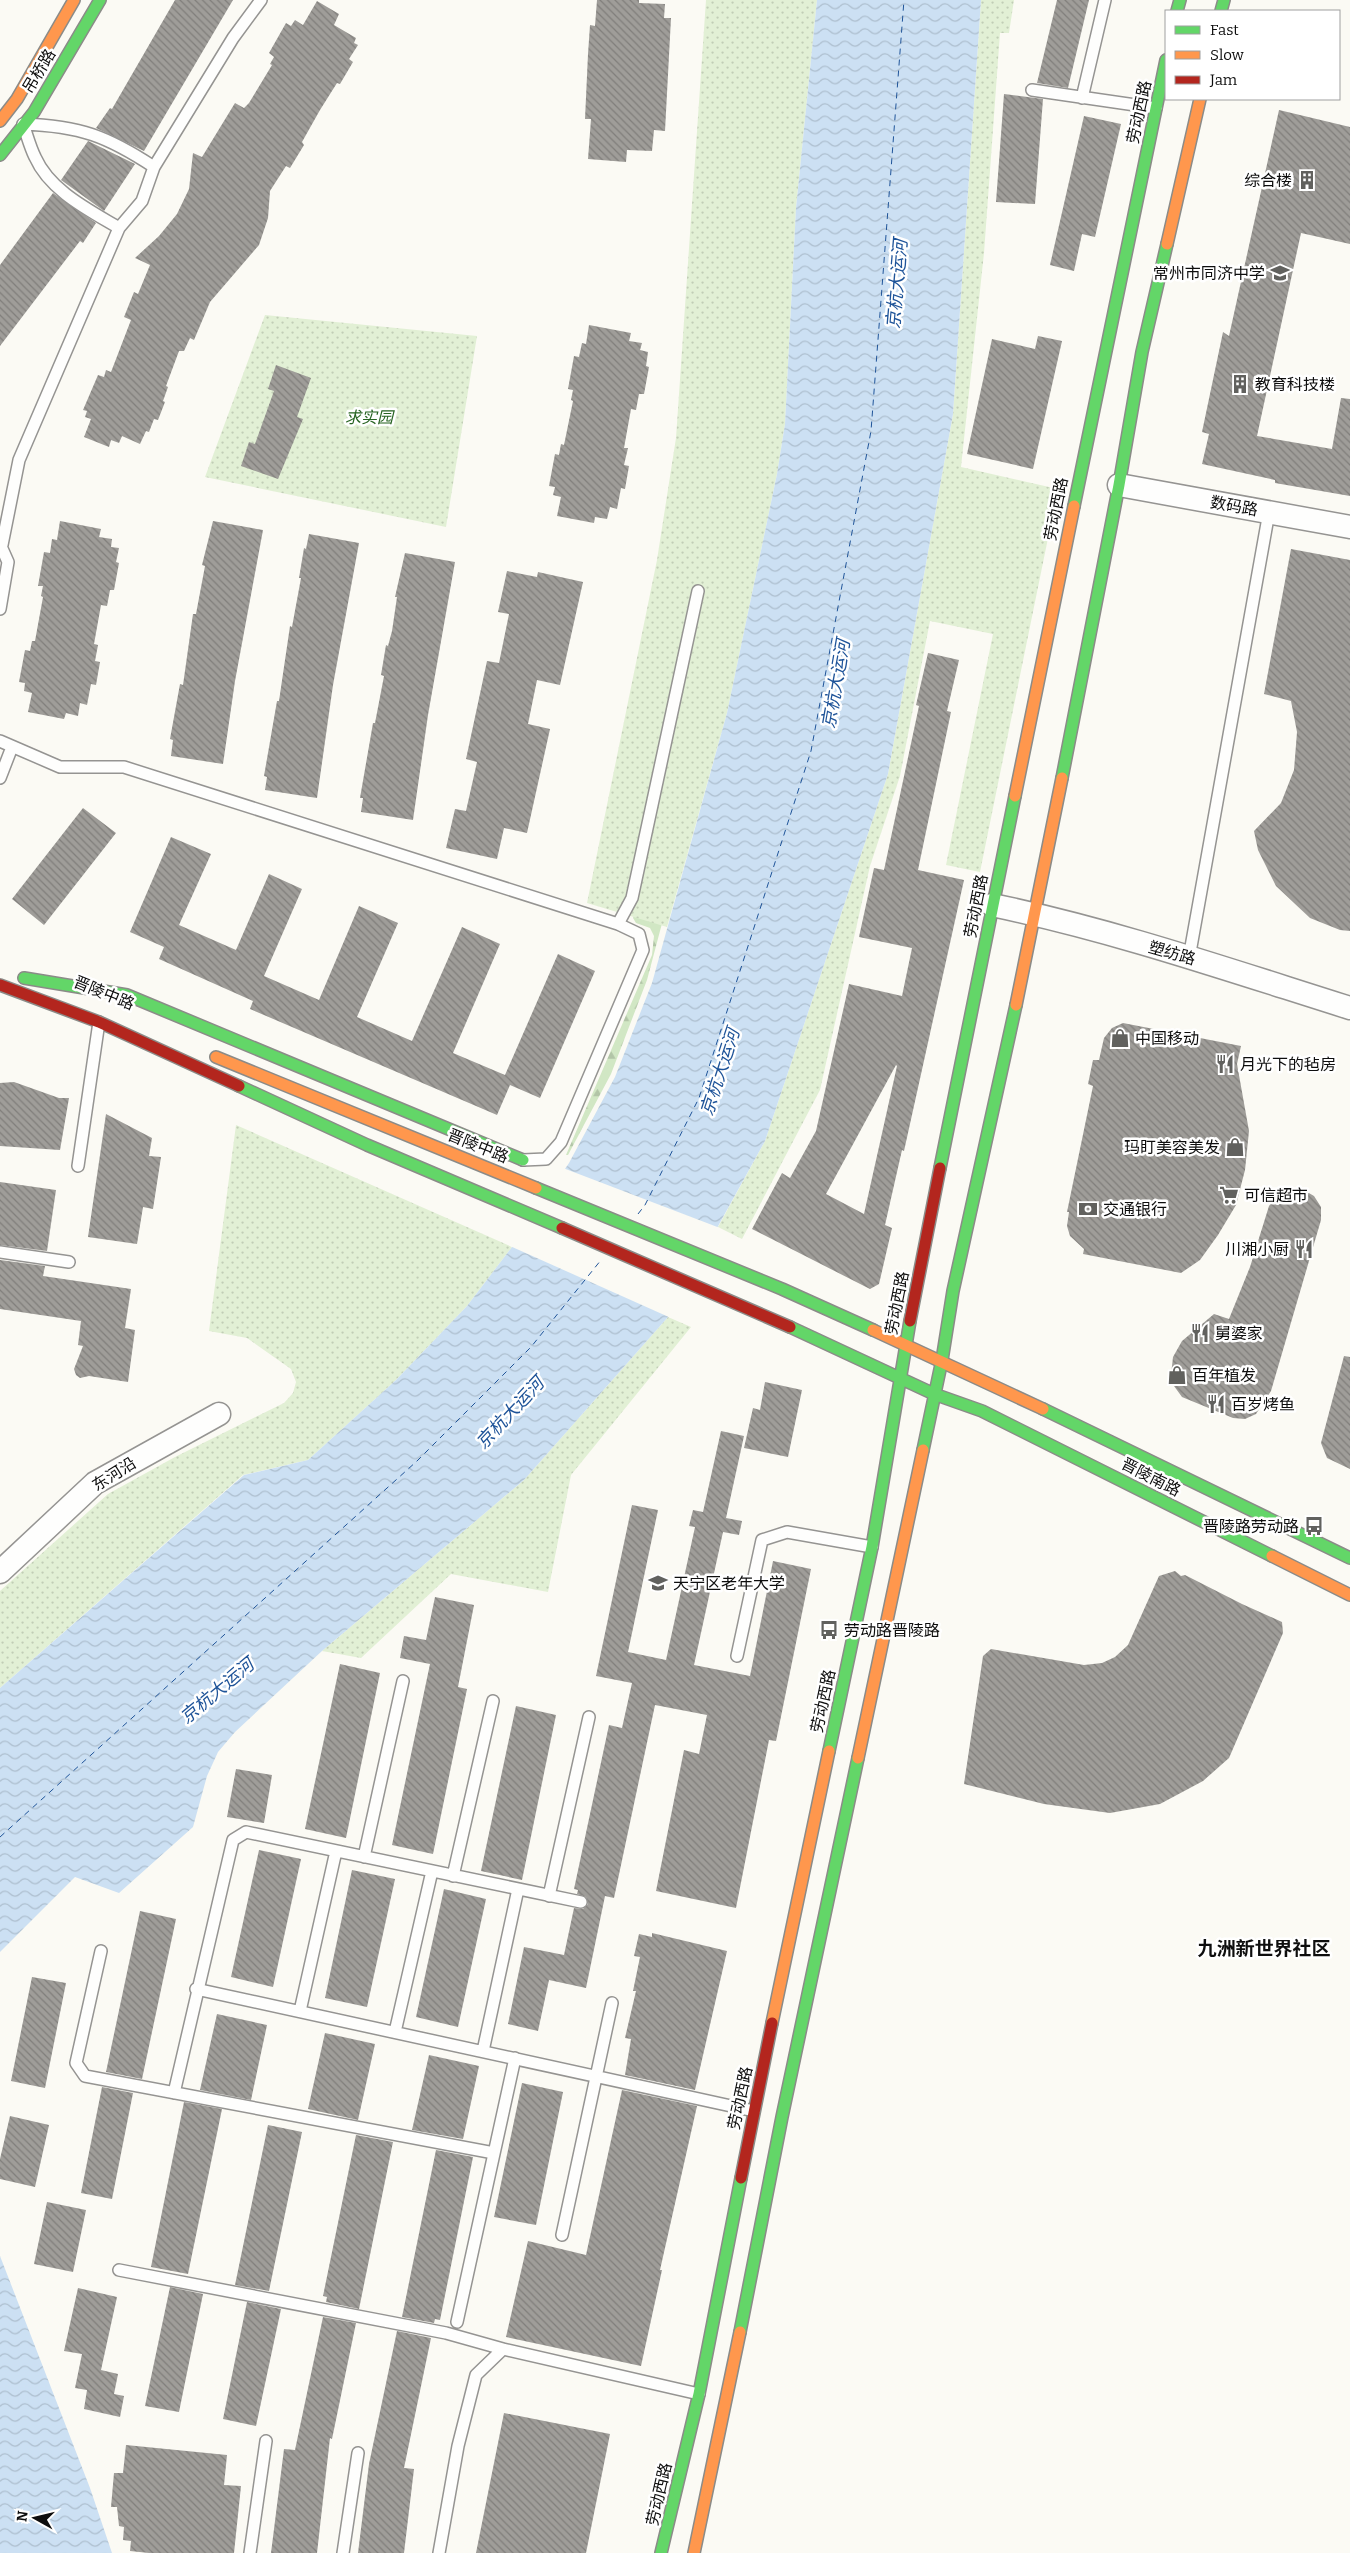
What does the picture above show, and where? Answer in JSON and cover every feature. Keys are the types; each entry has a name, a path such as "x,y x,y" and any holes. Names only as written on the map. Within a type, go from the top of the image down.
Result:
{"main road":[{"name":"吊桥路","path":"0,121 17,99 74,0"},
{"name":"吊桥路","path":"0,155 34,112 100,0"},
{"name":"劳动西路","path":"661,2553 699,2394 754,2111 872,1547 899,1379 992,905 1165,65"},
{"path":"694,2553 727,2400 784,2107 942,1360 953,1291 1036,914 1119,485 1142,352 1200,100"},
{"name":"晋陵中路","path":"78,1000 20,976 127,994 523,1160"},
{"name":"晋陵中路","path":"0,985 99,1022 367,1145 772,1318 934,1394"},
{"name":"晋陵中路","path":"206,1052 782,1289 942,1360"},
{"name":"晋陵南路","path":"942,1360 1350,1558"},
{"name":"晋陵南路","path":"934,1394 982,1410 1350,1595"}],"street":[{"name":"数码路","path":"1119,485 1350,527"},
{"name":"塑纺路","path":"992,905 1036,914 1189,958 1350,1008"},
{"name":"东河沿","path":"0,1572 95,1484 219,1414"}],"lane":[{"path":"0,609 8,562 1,545 19,460 119,228 142,201 154,167 233,38 261,0"},
{"path":"1082,98 1105,0"},
{"path":"1032,90 1156,108"},
{"path":"119,228 52,182 36,158 24,124 62,126 103,137 128,149 154,167"},
{"path":"1189,958 1269,512"},
{"path":"618,924 632,898 698,591"},
{"path":"0,741 60,767 124,767 618,924 639,934 643,950 561,1142 546,1159 523,1160"},
{"path":"0,778 12,747"},
{"path":"78,1166 99,1022"},
{"path":"0,1252 69,1262"},
{"path":"737,1656 762,1540 787,1532 872,1547"},
{"path":"364,1857 403,1681"},
{"path":"453,1876 494,1701"},
{"path":"549,1896 589,1717"},
{"path":"174,2093 196,1989 233,1840 246,1832 581,1902"},
{"path":"300,2011 336,1851"},
{"path":"395,2032 432,1871"},
{"path":"483,2051 518,1889"},
{"path":"101,1951 76,2063 85,2076 494,2153"},
{"path":"196,1989 754,2111"},
{"path":"562,2235 612,2004"},
{"path":"458,2322 515,2058"},
{"path":"119,2270 446,2333 502,2349 699,2394"},
{"path":"439,2553 458,2446 476,2375 502,2349"},
{"path":"250,2553 266,2441"},
{"path":"343,2553 358,2452"}],"green space":[{"path":"706,0 817,0 796,208 785,424 777,474 727,713 667,927 587,903 657,560 676,438"},
{"path":"981,0 1014,0 1009,33 1000,33 984,253 961,467 1058,489 980,872 946,865 993,634 930,621 900,776 870,866 820,1090 742,1239 718,1227 765,1141 888,774 953,414"},
{"name":"求实园","path":"265,315 477,336 446,527 205,477"},
{"path":"691,814 647,980 611,1074 568,1155 566,1155 652,955 654,936 650,928 636,923 633,918 639,898"},
{"path":"236,1125 512,1247 467,1306 396,1380 308,1460 243,1475 0,1688 0,1591 108,1494 175,1457 284,1403 293,1393 296,1382 291,1369 247,1338 209,1331"},
{"path":"668,1317 691,1327 571,1475 548,1592 451,1574 361,1658 322,1651 524,1480"}],"water":[{"name":"京杭大运河","path":"817,0 981,0 953,414 888,774 765,1141 668,1317 524,1480 322,1651 235,1732 218,1752 207,1776 193,1827 119,1893 75,1877 0,1952 0,1688 244,1475 308,1460 396,1380 467,1306 512,1247 569,1163 615,1077 652,983 727,713 777,474 785,424 796,208"},
{"path":"0,2256 90,2488 112,2553 0,2553"}],"pier":[{"path":"563,1168 720,1228 671,1318 510,1246"}],"building":[{"path":"175,0 233,0 144,151 96,128 110,108 112,109"},
{"path":"597,0 639,0 639,3 665,4 664,18 671,18 665,131 654,130 652,151 627,150 626,162 588,159 591,119 585,119 588,54 590,25 595,26"},
{"path":"1057,0 1089,0 1068,88 1037,83"},
{"path":"317,1 339,14 334,25 356,38 354,43 358,45 349,59 353,62 340,84 337,83 320,110 302,142 304,145 290,168 286,166 270,191 268,218 259,245 210,302 194,340 190,338 184,351 179,351 166,386 168,387 163,401 165,402 158,420 154,419 149,432 146,431 140,444 122,436 119,443 111,440 109,447 84,437 91,419 85,417 87,411 83,410 98,375 104,377 106,370 111,372 131,320 124,317 134,292 138,294 150,265 135,258 159,236 177,214 189,189 193,153 202,157 235,103 244,108 249,103 272,65 270,64 274,57 269,53 286,23 291,26 295,20 303,25"},
{"path":"1004,94 1043,99 1035,204 996,202"},
{"path":"1279,110 1350,127 1350,244 1301,233 1257,436 1332,449 1341,398 1350,399 1350,496 1275,483 1275,480 1202,464 1209,434 1202,432 1223,332 1229,336"},
{"path":"1084,116 1121,124 1095,237 1082,234 1074,271 1050,265"},
{"path":"88,141 135,164 104,211 61,180"},
{"path":"53,193 96,223 83,243 80,241 0,346 0,265"},
{"path":"589,325 631,333 629,341 642,343 640,350 648,352 646,366 649,367 644,394 639,394 636,410 631,409 624,448 628,448 624,465 629,466 625,489 621,488 617,509 610,507 607,519 595,517 594,523 557,516 561,497 553,495 555,487 549,486 555,454 559,455 561,444 564,445 573,401 571,400 573,390 568,389 574,356 579,357 582,343 586,344"},
{"path":"1038,336 1062,341 1033,469 967,454 992,339 1035,349"},
{"path":"276,365 311,378 297,417 303,419 278,479 241,466 249,442 255,444 274,391 268,389"},
{"path":"60,521 101,529 99,537 112,539 111,547 119,548 116,562 119,563 114,590 110,590 107,606 101,605 94,644 98,645 95,661 100,662 96,685 91,684 87,705 80,703 78,716 66,713 64,719 28,712 32,693 24,691 25,683 19,682 25,650 30,651 32,641 35,641 43,597 41,596 43,586 38,586 44,552 50,553 52,539 57,540"},
{"path":"213,521 263,530 235,681 223,764 171,756 173,740 170,739 180,684 183,685 193,614 196,614 205,566 202,565"},
{"path":"309,534 359,543 333,685 317,798 265,790 267,777 264,776 277,701 279,701 290,626 292,627 301,578 299,578 304,548 306,549"},
{"path":"1291,549 1350,560 1350,931 1340,930 1310,918 1276,886 1258,850 1254,831 1281,803 1294,770 1297,732 1291,701 1264,694"},
{"path":"405,553 455,562 428,715 413,820 361,812 363,798 360,798 373,723 375,723 384,676 381,675 386,645 388,646 392,631 397,597 395,597"},
{"path":"507,571 537,577 538,572 583,582 560,685 537,680 528,724 550,729 527,833 504,828 497,859 446,848 455,809 466,811 477,762 466,759 487,661 499,663 509,614 498,612"},
{"path":"928,653 959,660 947,711 951,712 918,870 964,880 904,1151 902,1150 885,1225 892,1228 879,1284 870,1289 752,1229 782,1173 790,1178 816,1131 849,984 902,996 912,948 859,937 874,868 884,870 919,706 916,705","holes":["897,1066 864,1214 826,1194"]},
{"path":"83,808 116,833 44,925 12,899"},
{"path":"171,837 211,854 179,925 236,950 269,874 302,889 264,976 319,1000 359,906 398,923 357,1017 412,1041 462,927 500,944 453,1053 505,1075 558,954 595,971 540,1098 510,1085 497,1115 250,1009 253,1001 159,959 164,947 130,932"},
{"path":"1123,1023 1241,1046 1237,1064 1249,1131 1245,1170 1236,1205 1200,1260 1181,1273 1083,1254 1084,1249 1070,1236 1067,1226 1069,1212 1067,1212 1093,1086 1088,1084 1093,1060 1099,1060 1104,1038 1112,1028"},
{"path":"14,1082 59,1098 69,1098 60,1150 0,1146 0,1083"},
{"path":"106,1114 152,1138 149,1156 161,1157 153,1209 143,1207 137,1244 88,1237"},
{"path":"0,1182 56,1190 47,1251 0,1245"},
{"path":"1289,1189 1302,1189 1314,1196 1321,1207 1321,1220 1271,1391 1256,1414 1245,1419 1233,1418 1182,1397 1174,1386 1171,1375 1173,1357 1182,1341 1214,1314 1229,1319 1250,1267 1269,1206 1277,1195"},
{"path":"0,1260 45,1266 43,1276 131,1289 125,1328 135,1330 128,1382 89,1376 80,1378 76,1375 74,1369 83,1346 78,1345 81,1321 0,1309"},
{"path":"1344,1356 1350,1357 1350,1469 1327,1458 1321,1443"},
{"path":"765,1382 802,1390 788,1457 744,1448 753,1408 760,1410"},
{"path":"721,1431 744,1436 726,1518 742,1521 739,1535 723,1532 694,1665 750,1676 773,1561 811,1569 776,1741 769,1740 736,1908 656,1891 684,1750 699,1754 707,1715 655,1705 614,1898 605,1896 586,1988 549,1980 538,2031 508,2024 524,1947 564,1955 574,1908 583,1909 588,1904 586,1897 577,1894 578,1890 574,1889 609,1725 622,1728 632,1683 596,1676 632,1505 658,1510 628,1652 666,1660 695,1527 689,1526 693,1510 703,1512"},
{"path":"1175,1571 1181,1576 1185,1575 1282,1622 1283,1633 1229,1758 1203,1781 1160,1804 1110,1813 1044,1804 964,1784 983,1656 991,1649 1084,1665 1102,1663 1115,1657 1128,1645 1159,1576"},
{"path":"435,1597 474,1605 458,1687 467,1689 433,1854 392,1845 430,1664 400,1658 404,1636 426,1640"},
{"path":"340,1664 380,1673 346,1838 305,1829"},
{"path":"516,1706 556,1715 522,1880 481,1871"},
{"path":"236,1769 272,1775 264,1823 227,1817"},
{"path":"259,1850 301,1859 273,1987 231,1977"},
{"path":"352,1870 395,1879 367,2007 325,1998"},
{"path":"444,1889 486,1899 458,2027 416,2017"},
{"path":"140,1911 176,1919 142,2079 106,2072"},
{"path":"652,1933 727,1951 695,2090 625,2075 631,2039 625,2038 636,1991 633,1991 640,1957 634,1956 639,1934 652,1937"},
{"path":"32,1977 66,1983 45,2088 11,2081"},
{"path":"217,2014 267,2025 251,2100 200,2090"},
{"path":"325,2033 375,2044 358,2120 308,2109"},
{"path":"429,2055 479,2066 463,2139 412,2130"},
{"path":"522,2083 563,2092 536,2225 494,2217"},
{"path":"102,2087 133,2093 112,2199 81,2193"},
{"path":"622,2090 697,2106 660,2270 662,2270 641,2366 506,2337 528,2241 586,2255"},
{"path":"184,2102 222,2109 188,2274 151,2267"},
{"path":"10,2116 49,2125 35,2187 0,2179 0,2159"},
{"path":"268,2125 302,2132 269,2291 235,2285"},
{"path":"356,2135 393,2142 359,2309 326,2302 327,2297 323,2296"},
{"path":"436,2150 473,2157 440,2320 435,2319 434,2323 402,2317"},
{"path":"47,2202 86,2210 73,2272 34,2264"},
{"path":"170,2287 203,2294 179,2412 145,2406"},
{"path":"78,2288 117,2297 101,2370 118,2374 114,2394 124,2396 120,2417 84,2409 87,2390 75,2388 82,2354 64,2351"},
{"path":"247,2302 281,2309 256,2426 223,2419"},
{"path":"323,2317 356,2323 332,2439 330,2438 317,2553 271,2553 284,2449 295,2450"},
{"path":"397,2331 431,2338 404,2468 414,2469 404,2553 358,2553 369,2464"},
{"path":"504,2413 610,2434 586,2553 476,2553"},
{"path":"126,2445 227,2455 224,2485 241,2486 234,2553 149,2553 130,2551 131,2541 123,2540 124,2527 119,2526 117,2507 111,2507 114,2473 123,2473"}],"ferry route":[{"path":"638,1214 645,1205 699,1098 811,751 871,431 904,0"},
{"path":"0,1837 417,1461 531,1347 601,1260"}],"traffic: fast":[{"path":"0,155 34,112 100,0"},
{"path":"1177,10 1180,0"},
{"path":"1221,10 1224,0"},
{"path":"1074,506 1165,65"},
{"path":"1062,778 1119,485 1142,352 1167,244"},
{"path":"940,1168 1015,796"},
{"path":"24,978 127,995 523,1160"},
{"path":"923,1450 942,1360 953,1291 1016,1005"},
{"path":"239,1086 367,1145 562,1228"},
{"path":"536,1188 782,1289 873,1330"},
{"path":"829,1751 872,1547 910,1321"},
{"path":"790,1327 934,1394 982,1411 1272,1556"},
{"path":"1043,1409 1350,1558"},
{"path":"740,2332 782,2117 858,1758"},
{"path":"661,2553 699,2394 741,2178"}],"traffic: slow":[{"path":"0,121 17,99 74,0"},
{"path":"1167,244 1200,100"},
{"path":"1015,796 1074,506"},
{"path":"1016,1005 1062,778"},
{"path":"216,1057 536,1188"},
{"path":"873,1330 1043,1409"},
{"path":"858,1758 923,1450"},
{"path":"1272,1556 1350,1595"},
{"path":"772,2023 829,1751"},
{"path":"694,2553 740,2332"}],"traffic: jam":[{"path":"0,985 99,1022 239,1086"},
{"path":"910,1321 940,1168"},
{"path":"562,1228 790,1327"},
{"path":"741,2178 772,2023"}],"place":[{"name":"综合楼","path":"1307,180"},
{"name":"常州市同济中学","path":"1280,273"},
{"name":"教育科技楼","path":"1240,384"},
{"name":"中国移动","path":"1120,1038"},
{"name":"月光下的毡房","path":"1225,1064"},
{"name":"玛盯美容美发","path":"1235,1147"},
{"name":"可信超市","path":"1229,1195"},
{"name":"交通银行","path":"1088,1209"},
{"name":"川湘小厨","path":"1304,1249"},
{"name":"舅婆家","path":"1200,1333"},
{"name":"百年植发","path":"1177,1375"},
{"name":"百岁烤鱼","path":"1216,1404"},
{"name":"晋陵路劳动路","path":"1314,1526"},
{"name":"天宁区老年大学","path":"658,1583"},
{"name":"劳动路晋陵路","path":"829,1630"}],"district":[{"name":"九洲新世界社区","path":"1264,1948"}]}
